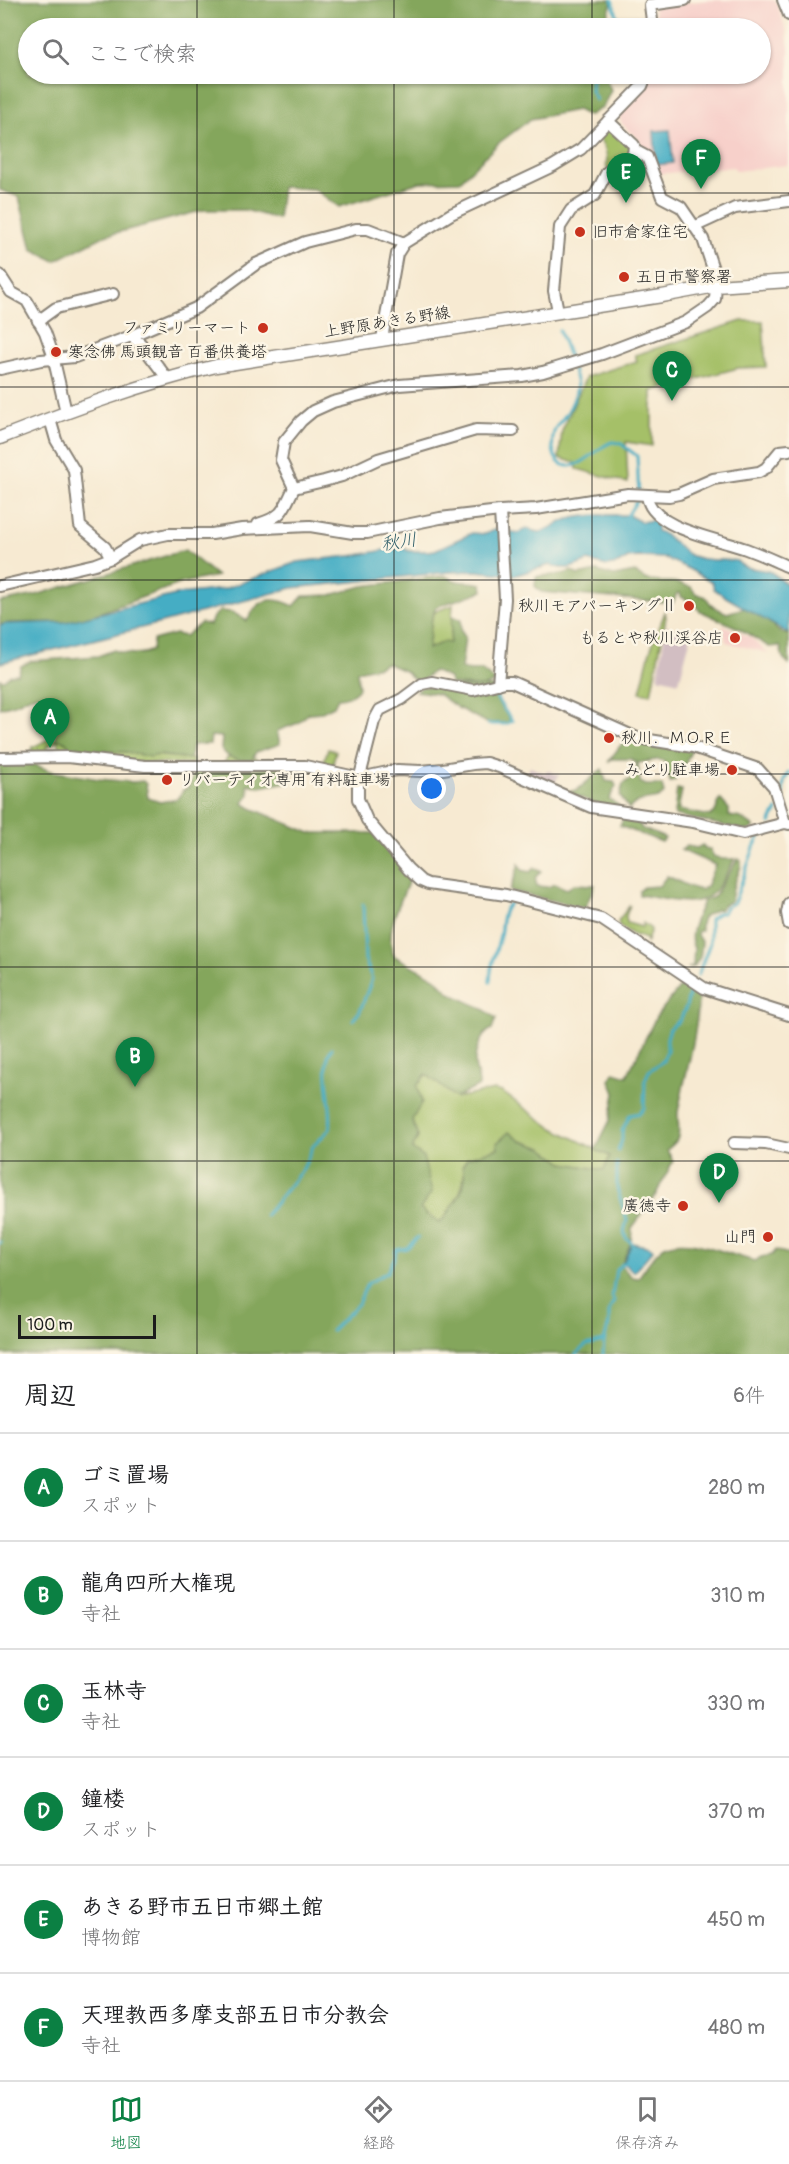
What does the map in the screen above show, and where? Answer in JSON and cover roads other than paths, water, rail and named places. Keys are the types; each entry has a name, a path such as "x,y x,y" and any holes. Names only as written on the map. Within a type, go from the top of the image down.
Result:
{"main road":[{"name":"上野原あきる野線","path":"0,438 66,412 167,378 216,366 716,286 789,281"}],"street":[{"path":"652,18 650,5 680,0"},
{"path":"783,0 789,15"},
{"path":"382,339 397,254 404,243 451,214 572,155 581,149 643,84"},
{"path":"558,311 554,291 559,237 564,219 571,210 596,195 607,172 633,155 633,145 629,139 608,121"},
{"path":"254,529 258,524 272,520 285,510 294,488 281,460 284,442 301,421 313,411 333,402 399,385 522,376 564,367 686,322 712,302 716,286 715,275 703,239 681,207 662,197 646,156 634,150"},
{"path":"696,226 735,208 789,201"},
{"path":"0,369 33,361 75,357 131,336 196,308 256,264 305,242 356,229 368,230 404,243"},
{"path":"0,275 11,292 27,301 45,332 66,412"},
{"path":"38,321 56,308 113,294"},
{"path":"131,336 141,344 167,378"},
{"path":"50,418 56,441 74,470 80,525 105,547 111,558"},
{"path":"294,488 333,478 378,459 476,430 513,431"},
{"path":"0,586 75,570 111,558 140,540 168,534 212,534 310,525 354,533 440,518 501,513 643,495 669,496 713,479 759,472 766,468 780,451 789,450"},
{"path":"643,495 653,511 678,526 699,535 744,548 789,567"},
{"path":"498,684 504,617 501,513"},
{"path":"0,758 68,757 145,766 305,766 360,778 397,770 421,771 486,763 591,807 693,822 743,834 787,823 774,787 764,775 749,766 693,747 637,738 512,682 469,690 428,682 418,686 402,699 384,707 374,721 360,778 358,800 362,810 408,869 421,881 435,886 497,894 576,911 601,919 704,988 789,1015"},
{"path":"789,903 787,913 789,924"},
{"path":"734,1143 766,1144 789,1149"}],"water":[{"path":"670,130 673,163 656,165 654,131"},
{"path":"599,515 628,515 641,522 653,520 657,522 657,531 694,557 737,561 747,567 774,574 789,585 789,634 726,597 714,589 712,582 685,567 665,558 639,557 628,558 618,564 607,566 588,561 570,568 550,565 516,575 476,571 450,572 292,588 0,663 0,626 4,624 65,622 179,594 224,589 297,562 401,547 409,551 435,550 472,533 486,534 496,529 518,533 527,528 538,532 570,519"},
{"path":"632,1243 650,1247 653,1250 635,1271 623,1263"}],"waterway":[{"path":"612,0 618,18"},
{"path":"591,84 591,91 596,100"},
{"path":"559,330 573,368 577,387 570,408 555,429 554,453 563,465 574,465 612,442 620,443 637,456 639,497 627,516"},
{"path":"488,724 506,724 512,721 497,699 496,688"},
{"path":"782,798 784,781 789,772"},
{"path":"770,823 777,810"},
{"path":"698,975 710,943 710,919 718,913 723,913 726,907 734,903 762,832"},
{"path":"490,982 503,916 510,903"},
{"path":"353,1020 360,1011 372,979 365,959 363,904"},
{"path":"618,1151 622,1131 630,1115 640,1113 644,1108 645,1080 649,1071 663,1061 670,1028 680,1020 690,991"},
{"path":"265,1216 303,1169 313,1146 330,1129 327,1065 328,1055 332,1048"},
{"path":"617,1163 617,1188 627,1221 624,1231 626,1238 632,1243"},
{"path":"331,1331 358,1304 367,1284 387,1272 396,1250 407,1248 418,1237"},
{"path":"603,1354 609,1311 614,1301 612,1296 616,1270 623,1263"},
{"path":"576,1354 586,1345 604,1341"}],"place":[{"name":"天理教西多摩支部五日市分教会","path":"701,189"},
{"name":"あきる野市五日市郷土館","path":"626,203"},
{"name":"旧市倉家住宅","path":"580,232"},
{"name":"五日市警察署","path":"624,277"},
{"name":"ファミリーマート","path":"263,328"},
{"name":"寒念佛 馬頭観音 百番供養塔","path":"56,352"},
{"name":"玉林寺","path":"672,401"},
{"name":"秋川モアパーキングⅡ","path":"689,606"},
{"name":"もるとや秋川渓谷店","path":"735,638"},
{"name":"秋川．ＭＯＲＥ","path":"609,738"},
{"name":"ゴミ置場","path":"50,748"},
{"name":"みどり駐車場","path":"732,770"},
{"name":"リバーティオ専用 有料駐車場","path":"167,780"},
{"name":"龍角四所大権現","path":"135,1087"},
{"name":"鐘楼","path":"719,1203"},
{"name":"廣徳寺","path":"683,1206"},
{"name":"山門","path":"768,1237"}],"water label":[{"name":"秋川","path":"399,542"}]}
